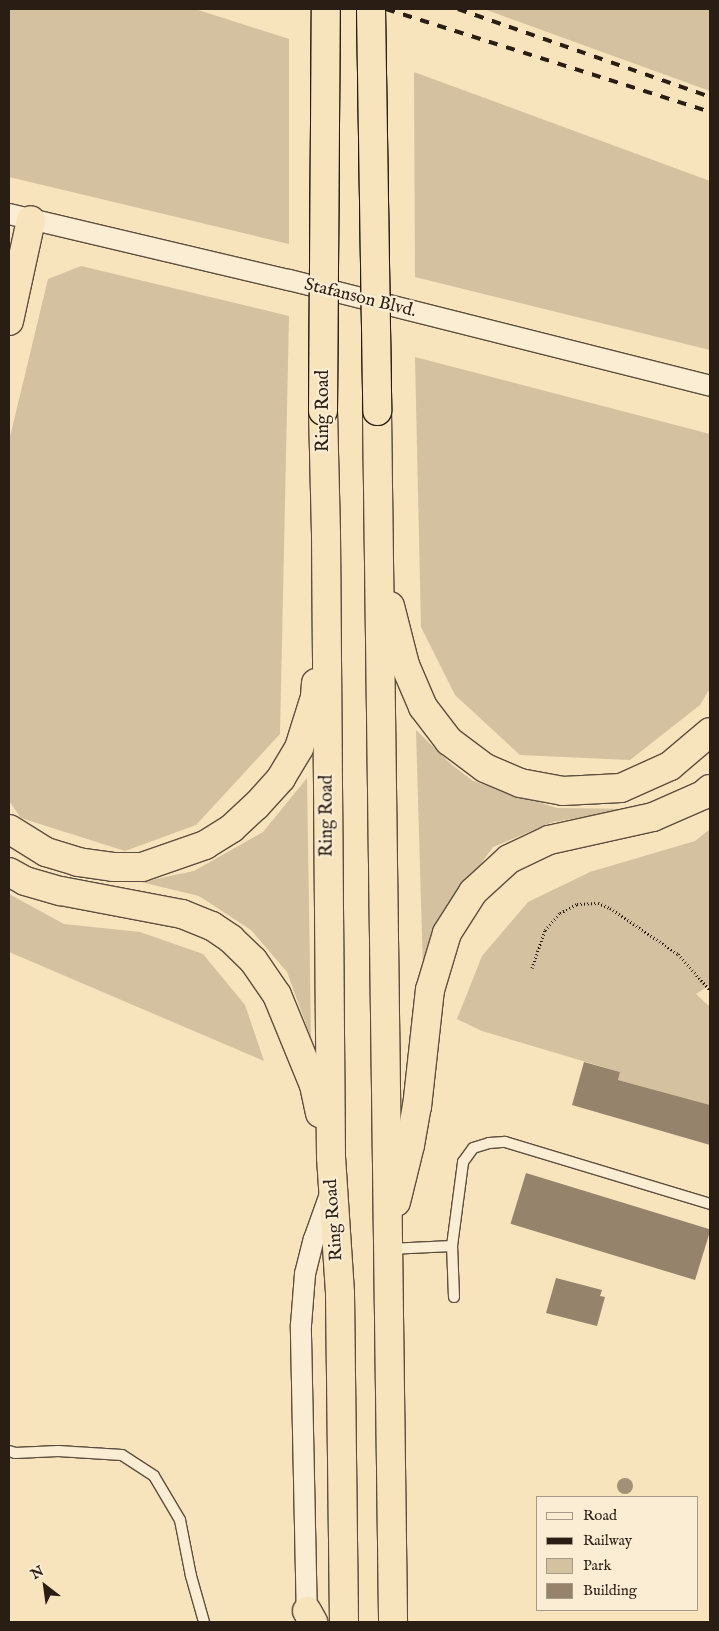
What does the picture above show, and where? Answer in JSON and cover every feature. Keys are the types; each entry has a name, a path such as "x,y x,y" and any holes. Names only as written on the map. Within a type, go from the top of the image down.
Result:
{"highway":[{"name":"Ring Road","path":"326,9 323,411 326,535 330,1157 340,1294 344,1622"},
{"path":"371,9 393,1622"},
{"path":"9,321 20,217"},
{"path":"9,829 46,852 78,862 113,867 142,867 205,845 232,828 256,806 281,778 299,748 315,697 326,535"},
{"path":"377,538 394,628 405,665 423,707 449,741 486,768 520,783 563,791 621,788 670,766 710,732"},
{"path":"388,1240 410,1145 430,990 447,933 473,892 508,859 549,840 653,818 703,795 710,789"},
{"path":"9,872 25,880 61,891 182,914 212,926 231,939 253,960 277,995 314,1085 330,1157"}],"street":[{"name":"Stafanson Blvd.","path":"20,217 289,280 710,386"},
{"path":"309,1618 302,1325 304,1274 332,1185"}],"lane":[{"path":"454,1297 452,1246 463,1162 473,1148 489,1143 505,1142 710,1204"},
{"path":"388,1240 452,1246"},
{"path":"11,1455 58,1450 122,1455 154,1476 180,1520 191,1576 204,1622"}],"path":[{"path":"532,968 545,930 560,913 576,904 598,903 610,908 678,954 710,990"}],"green space":[{"path":"9,9 195,9 289,39 289,244 9,177"},
{"path":"484,9 710,9 710,91"},
{"path":"414,72 710,181 710,350 415,277"},
{"path":"81,266 289,316 280,734 196,825 125,851 21,818 9,801 9,441 48,279"},
{"path":"415,357 710,434 710,688 700,705 630,760 520,755 455,695 421,627"},
{"path":"416,730 452,765 473,781 557,808 635,809 553,822 493,847 444,914 423,970"},
{"path":"307,778 311,1038 287,972 251,930 199,896 141,882 194,871 263,832"},
{"path":"710,829 710,985 696,994 710,1007 710,1105 618,1080 620,1072 482,1031 457,1019 482,956 528,902 590,872 695,841"},
{"path":"9,894 64,924 140,932 203,954 245,1005 264,1061 9,952"}],"building":[{"path":"584,1062 620,1072 618,1080 710,1105 710,1145 572,1105"},
{"path":"526,1173 710,1229 695,1280 511,1224"},
{"path":"556,1278 602,1290 600,1296 605,1297 597,1326 546,1313"}],"railway":[{"path":"386,9 710,112"},
{"path":"458,9 710,97"}]}
